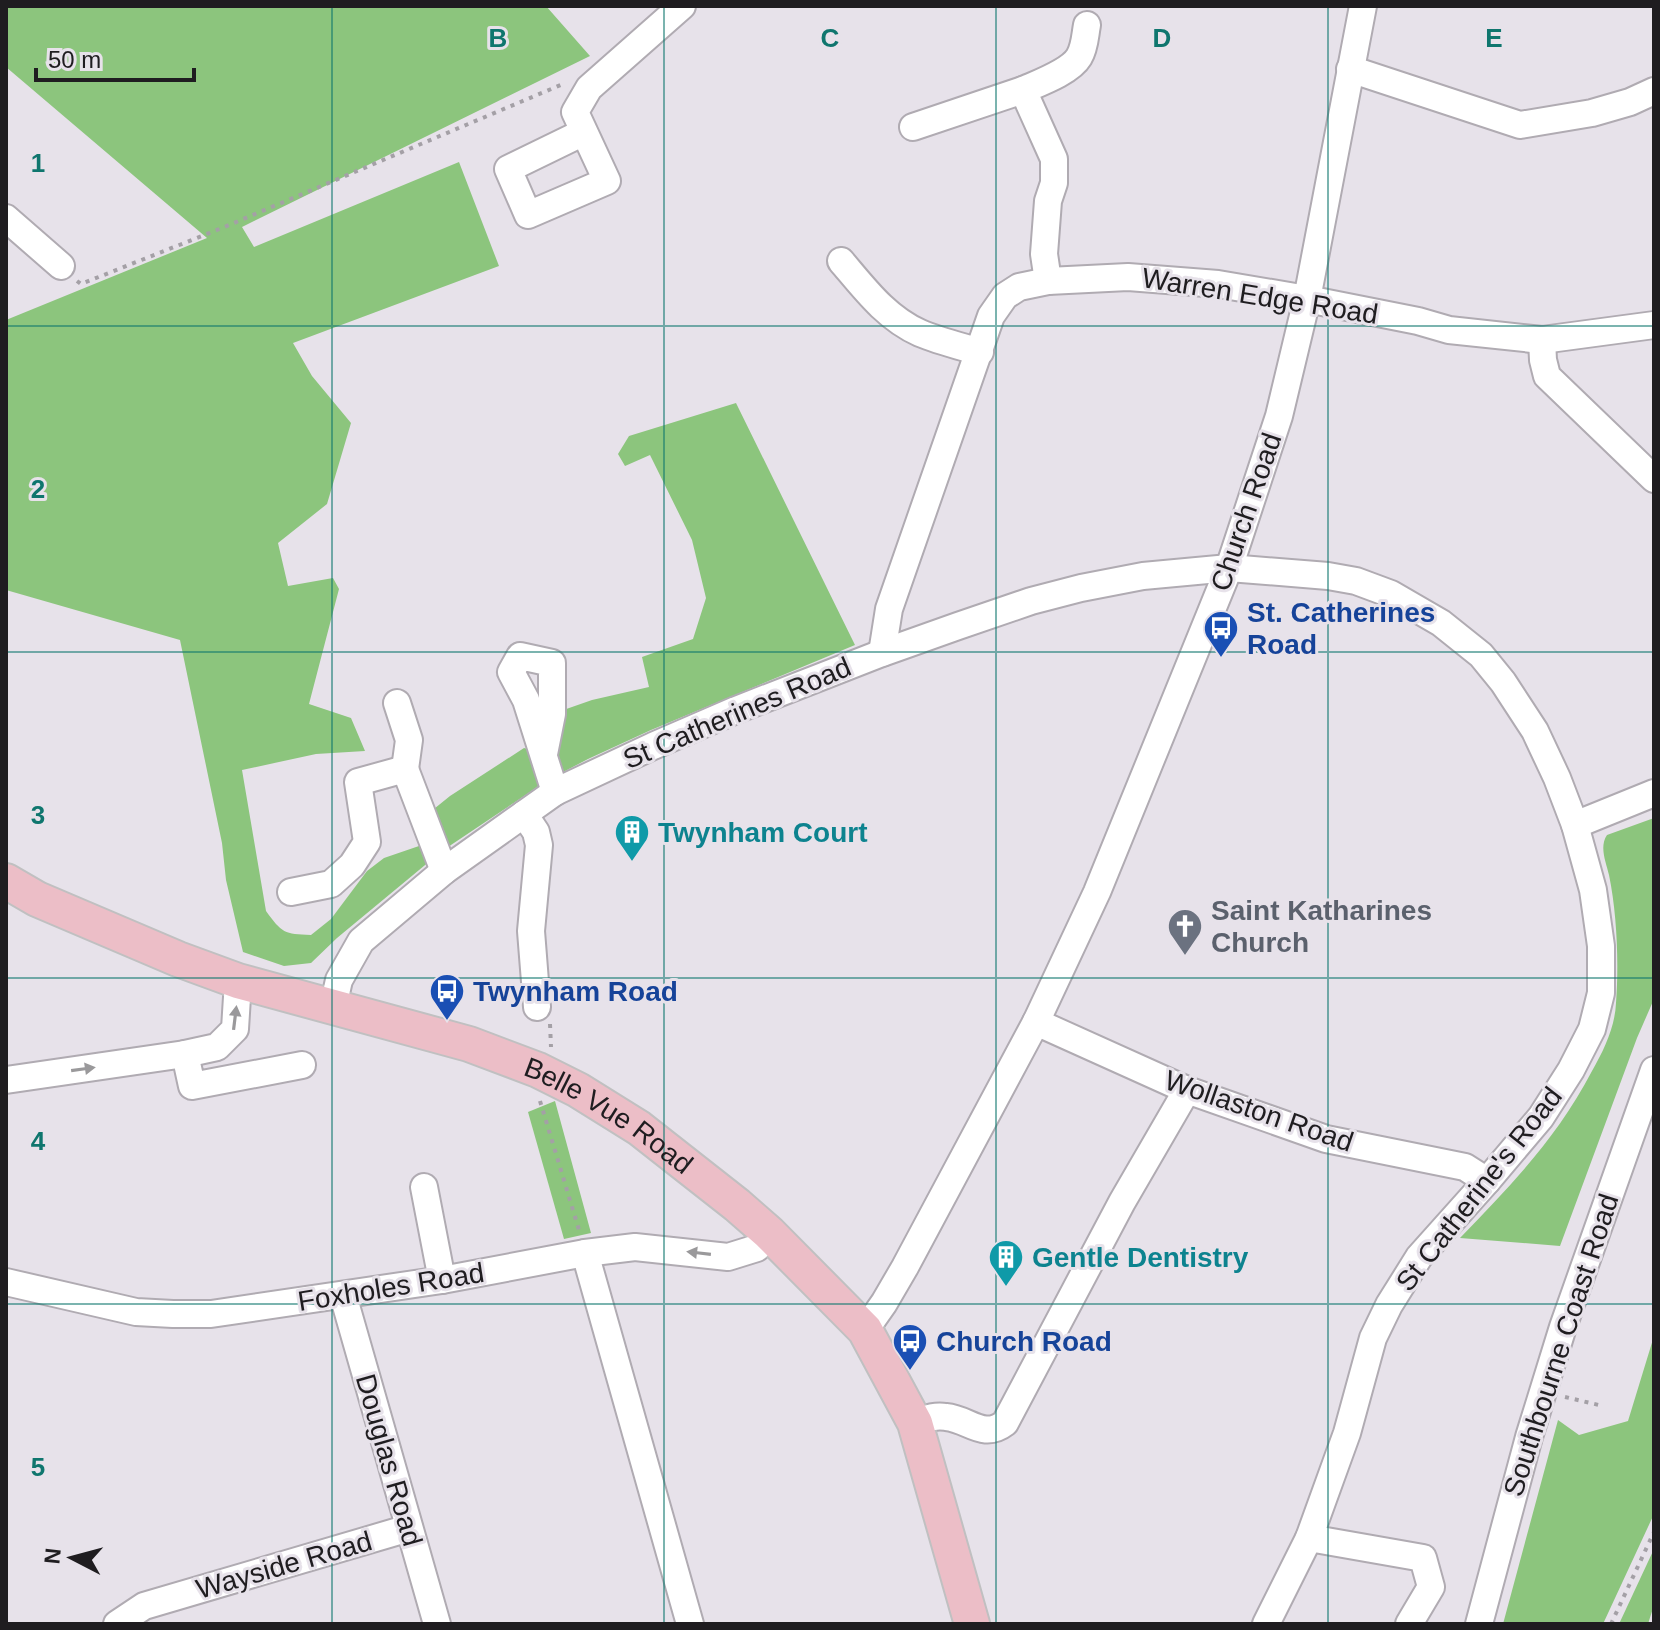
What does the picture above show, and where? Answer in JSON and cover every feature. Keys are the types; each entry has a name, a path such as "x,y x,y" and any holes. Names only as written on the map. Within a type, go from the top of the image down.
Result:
{"main road":[{"name":"Belle Vue Road","path":"6,881 37,899 238,981 469,1044 546,1074 639,1128 769,1233 865,1330 915,1423 972,1624"}],"street":[{"path":"584,132 575,112 589,88 682,6"},
{"name":"Church Road","path":"865,1330 905,1267 1036,1022 1097,892 1229,568 1279,416 1307,299 1363,6"},
{"path":"913,127 1053,77 1078,60 1087,25"},
{"path":"1350,69 1520,125 1592,113 1654,91"},
{"path":"1023,90 1054,159 1056,172 1048,201 1044,254 1048,281"},
{"path":"6,218 61,266"},
{"path":"841,261 888,313 905,325 980,352"},
{"name":"Warren Edge Road","path":"882,653 889,609 991,316 1005,296 1019,287 1048,281 1128,277 1218,284 1418,321 1449,330 1542,340 1654,325"},
{"path":"1542,340 1547,376 1654,479"},
{"name":"St Catherines Road","path":"333,1007 339,980 361,941 444,871 555,792 736,710 882,653 1031,601 1143,576 1229,568"},
{"name":"St Catherine's Road","path":"1229,568 1356,581 1391,594 1441,623 1481,655 1535,731 1557,778 1575,825 1593,890 1601,946 1601,993 1592,1029 1571,1070 1541,1117 1419,1257 1389,1305 1373,1338 1347,1433 1309,1538 1266,1624"},
{"path":"397,703 409,740 405,769 444,871"},
{"path":"544,754 555,792"},
{"path":"291,892 331,884 352,865 367,842 358,782 405,769"},
{"path":"1575,825 1654,793"},
{"path":"524,814 536,832 539,845 531,931 537,1007"},
{"path":"6,1080 217,1047 235,1029 238,981"},
{"name":"Wollaston Road","path":"1036,1022 1187,1090 1326,1139 1465,1167 1487,1181"},
{"path":"185,1054 192,1086 302,1065"},
{"name":"Southbourne Coast Road","path":"1479,1624 1529,1437 1563,1327 1654,1070"},
{"path":"915,1423 933,1416 946,1417 959,1419 985,1431 996,1430 1005,1423 1122,1202 1187,1090"},
{"path":"424,1187 442,1280"},
{"name":"Foxholes Road","path":"6,1282 136,1312 211,1314 442,1280 585,1253 635,1247 728,1257 757,1248 769,1233"},
{"path":"585,1253 690,1624"},
{"name":"Douglas Road","path":"343,1295 437,1624"},
{"name":"Wayside Road","path":"117,1624 144,1606 409,1528"},
{"path":"1309,1538 1423,1558 1431,1587 1409,1624"}],"path":[{"path":"61,266 81,284 568,82 589,88"},
{"path":"537,1007 549,1015 546,1074 539,1097 585,1253"},
{"path":"1543,1391 1603,1406"},
{"path":"1611,1624 1654,1532"}],"green space":[{"path":"6,6 546,6 590,56 242,227 254,247 459,162 499,266 293,343 312,376 351,423 327,504 278,543 288,586 333,578 339,589 309,704 351,718 365,751 316,754 242,770 266,911 280,928 289,933 311,935 331,919 367,871 384,858 419,846 413,822 524,748 544,753 552,714 592,700 649,687 642,657 693,639 706,598 692,540 650,455 625,466 618,454 629,436 736,403 855,645 651,730 548,780 442,851 311,963 284,966 243,952 226,880 222,843 180,640 6,590 6,320 207,238 6,67"},
{"path":"1654,818 1654,999 1560,1246 1460,1238 1549,1139 1605,1047 1615,1012 1617,955 1614,906 1604,844 1607,835"},
{"path":"555,1101 591,1233 564,1239 528,1112"},
{"path":"1654,1336 1654,1514 1603,1624 1503,1624 1558,1420 1579,1435 1628,1421"},
{"path":"1654,1549 1654,1605 1648,1624 1619,1624"}],"place":[{"name":"St. Catherines Road","path":"1221,659"},
{"name":"Twynham Court","path":"632,863"},
{"name":"Saint Katharines Church","path":"1185,957"},
{"name":"Twynham Road","path":"447,1022"},
{"name":"Gentle Dentistry","path":"1006,1288"},
{"name":"Church Road","path":"910,1372"}]}
